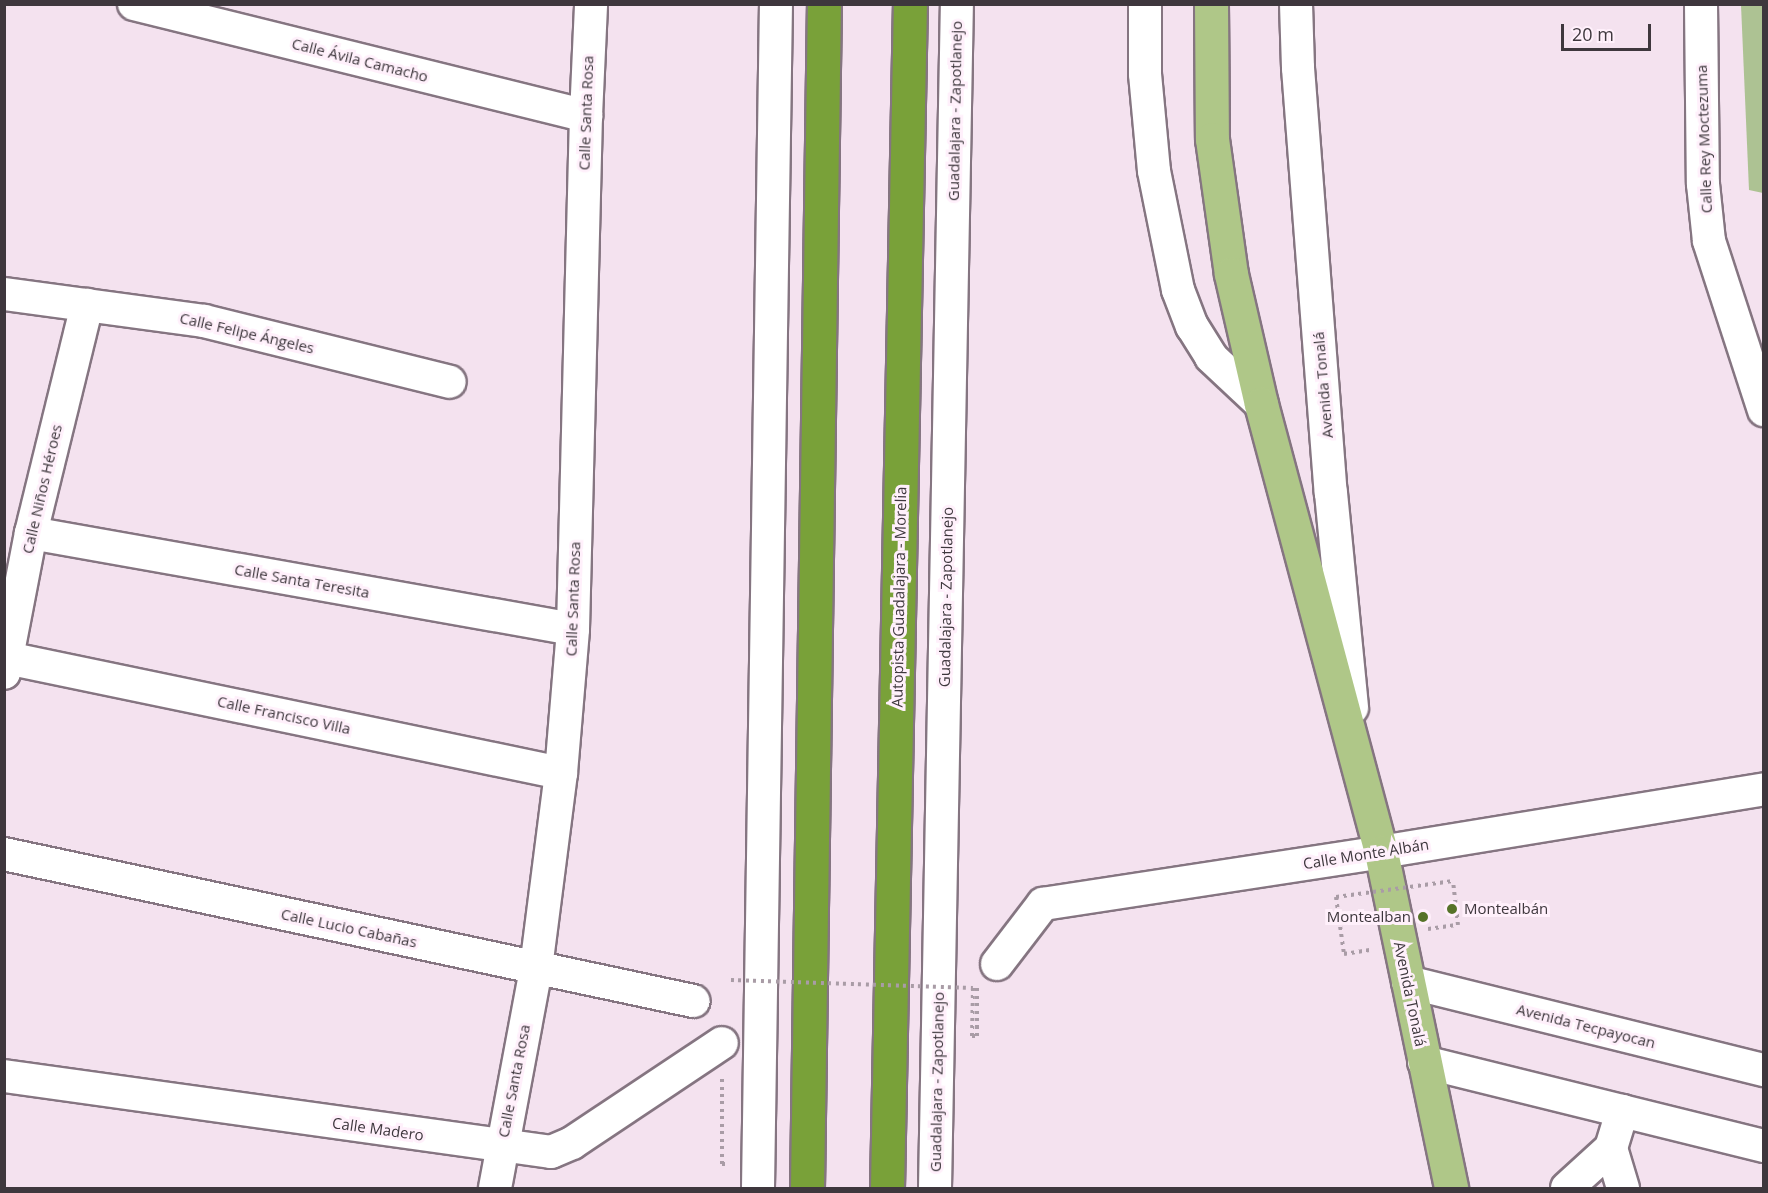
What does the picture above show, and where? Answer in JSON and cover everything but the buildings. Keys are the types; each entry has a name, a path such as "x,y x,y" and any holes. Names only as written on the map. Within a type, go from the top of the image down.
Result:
{"highway":[{"path":"807,1188 824,4"},
{"name":"Autopista Guadalajara - Morelia","path":"887,1188 910,4"}],"main road":[{"name":"Avenida Tonalá","path":"1211,4 1212,139 1231,274 1261,404 1381,852 1451,1188"}],"street":[{"name":"Calle Ávila Camacho","path":"134,4 586,116"},
{"name":"Calle Santa Rosa","path":"495,1188 536,968 561,773 573,629 591,4"},
{"path":"758,1188 776,4"},
{"name":"Guadalajara - Zapotlanejo","path":"935,1188 957,4"},
{"path":"1145,4 1145,74 1154,171 1178,290 1192,326 1211,357 1261,404"},
{"name":"Avenida Tonalá","path":"1296,4 1298,68 1331,493 1358,766"},
{"name":"Calle Rey Moctezuma","path":"1701,4 1703,184 1709,241 1764,410"},
{"name":"Calle Felipe Ángeles","path":"4,294 204,321 450,382"},
{"name":"Calle Niños Héroes","path":"6,666 31,532 87,305"},
{"name":"Calle Santa Teresita","path":"31,532 573,629"},
{"name":"Calle Francisco Villa","path":"6,666 561,773"},
{"name":"Calle Monte Albán","path":"997,964 1043,904 1381,852 1764,789"},
{"name":"Calle Lucio Cabañas","path":"4,854 693,1001"},
{"name":"Avenida Tecpayocan","path":"1408,982 1764,1070"},
{"name":"Calle Madero","path":"4,1076 551,1152 559,1150 722,1043"},
{"path":"1424,1062 1764,1146"},
{"path":"1567,1188 1611,1148 1622,1111"},
{"path":"1611,1148 1623,1188"}],"path":[{"path":"1344,954 1336,897 1453,881 1458,925"},
{"path":"731,980 973,988 972,1036 977,1036 977,986 997,964"}],"green space":[{"path":"1741,5 1763,5 1763,193 1749,190"}],"place":[{"name":"Montealbán","path":"1452,909"},
{"name":"Montealban","path":"1423,917"}]}
